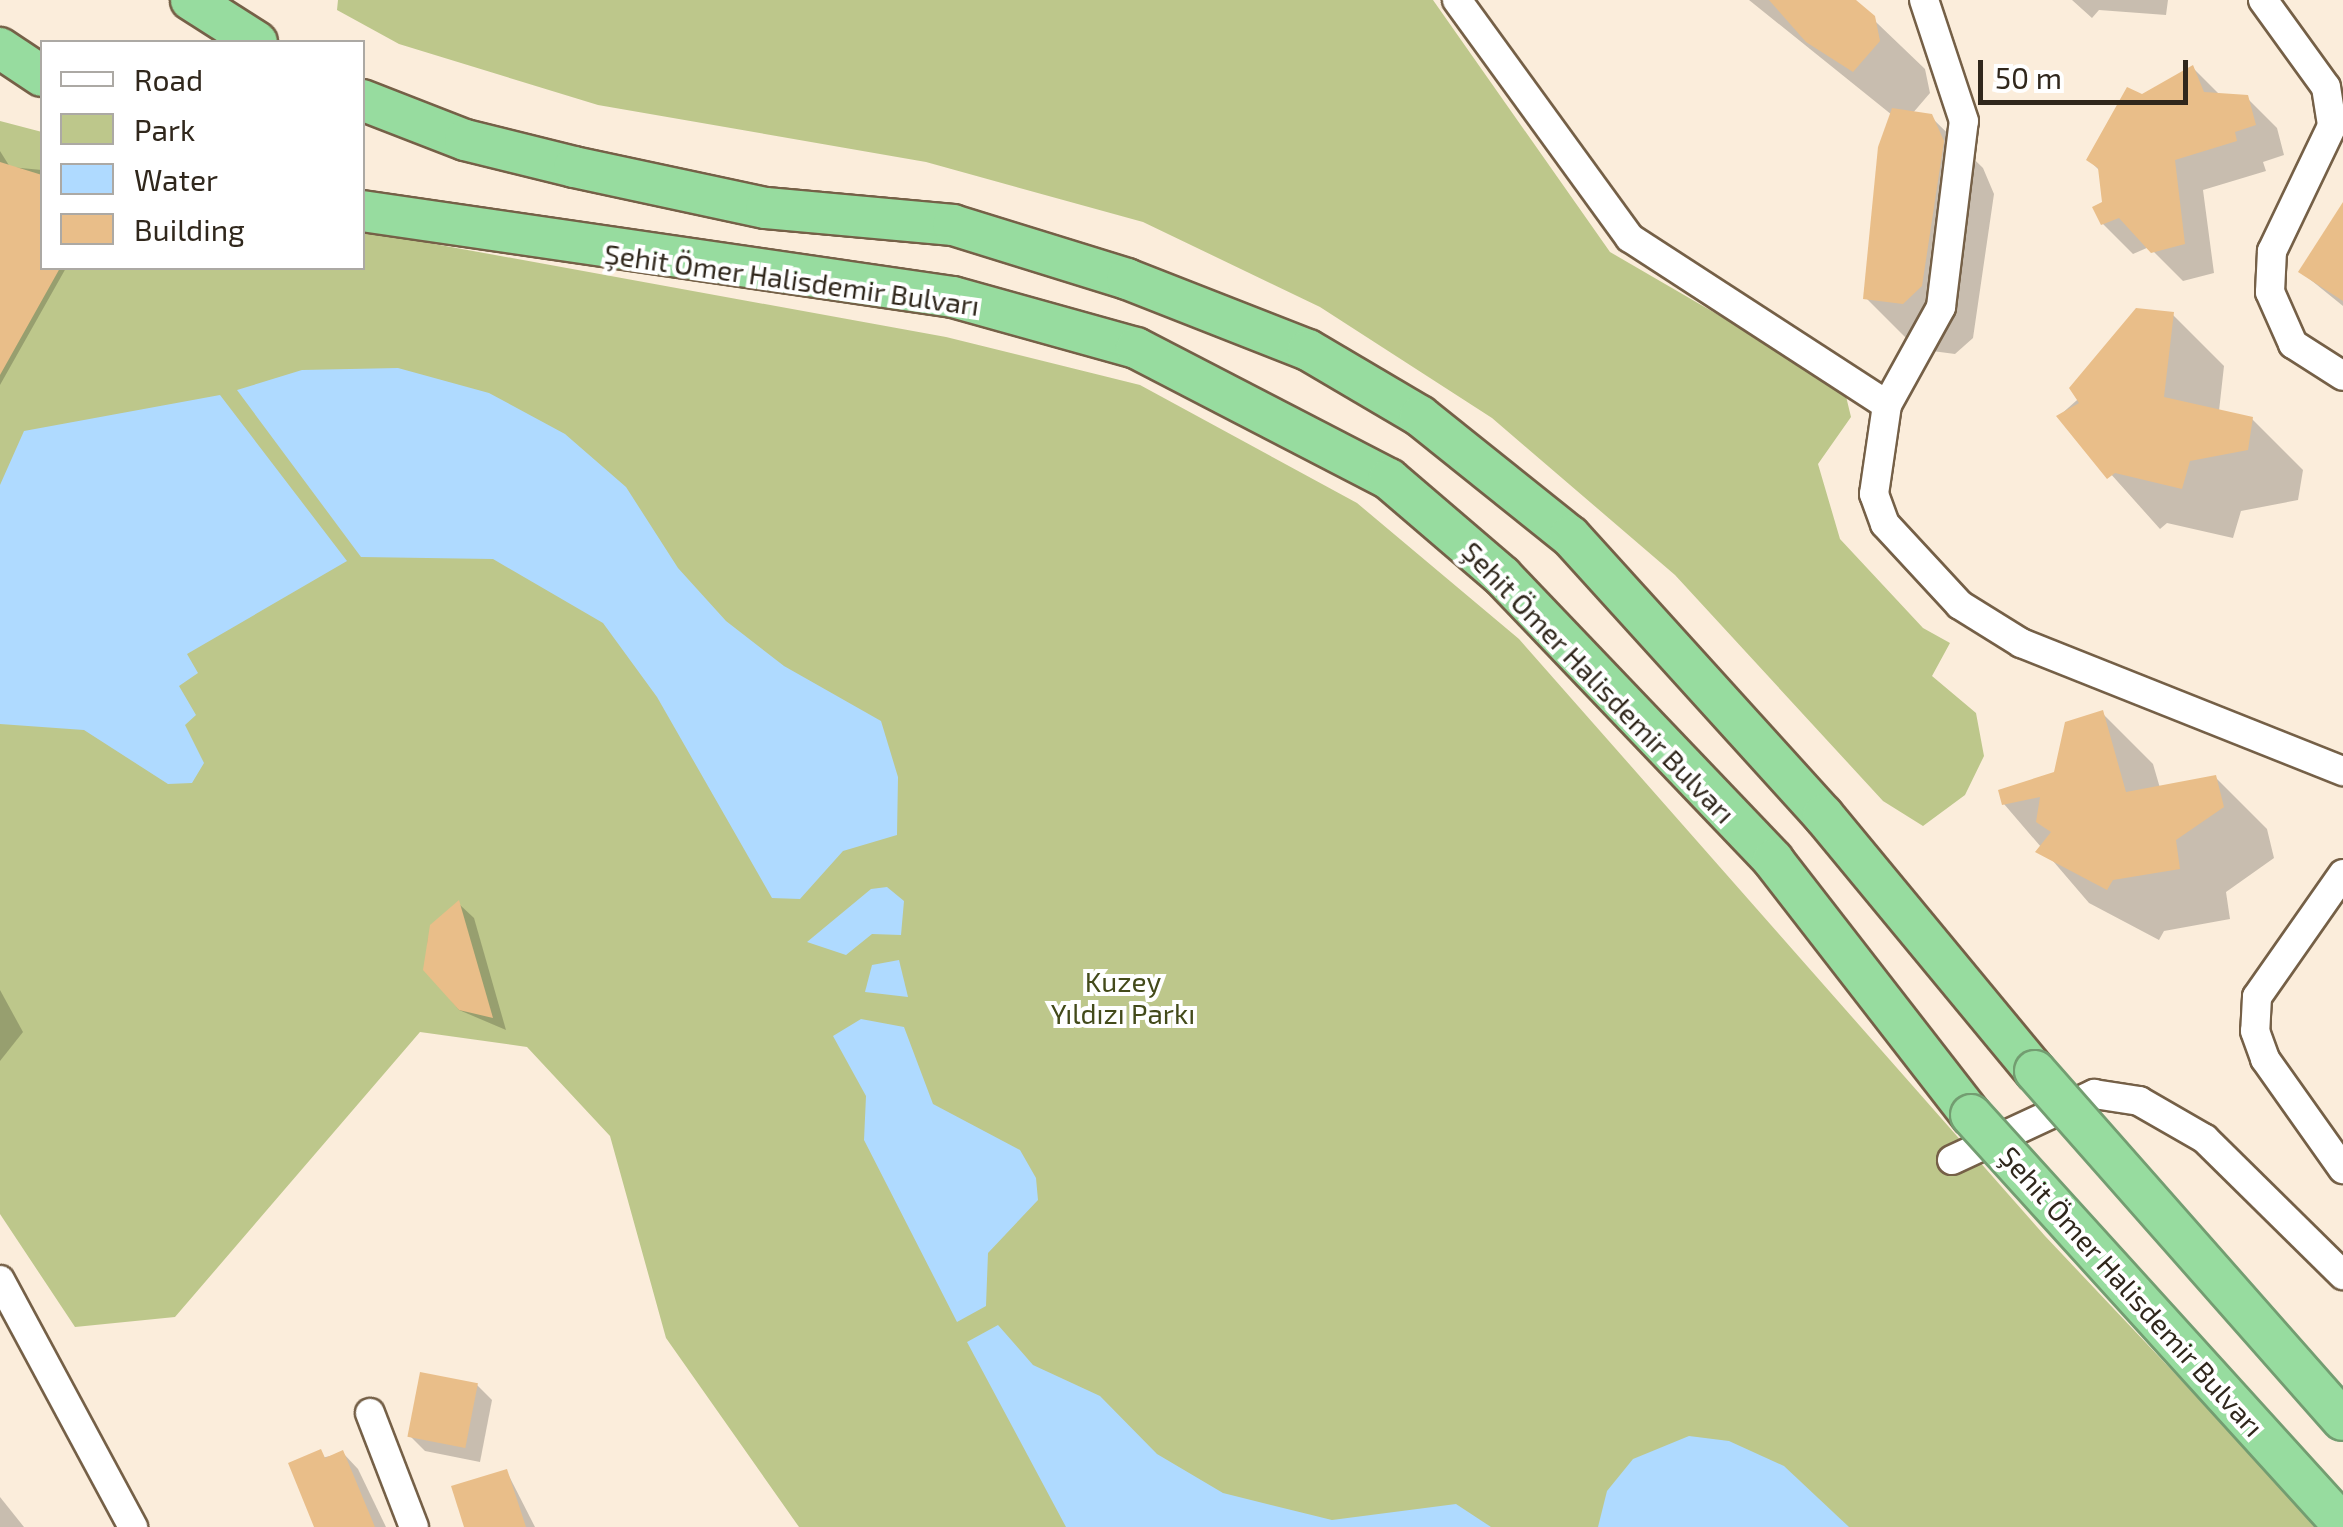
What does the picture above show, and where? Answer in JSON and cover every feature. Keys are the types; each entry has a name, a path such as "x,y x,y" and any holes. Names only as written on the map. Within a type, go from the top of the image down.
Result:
{"highway":[{"path":"191,0 254,40"},
{"path":"0,48 40,75"},
{"path":"365,101 465,140 574,168 766,208 953,225 1127,279 1308,350 1420,416 1570,536 1823,815 2035,1071 2343,1420"},
{"name":"Şehit Ömer Halisdemir Bulvarı","path":"365,211 954,297 1136,348 1389,479 1502,576 1773,860 1971,1115 2343,1525"}],"street":[{"path":"1456,0 1630,238 1887,405"},
{"path":"1924,0 1964,121 1941,308 1887,405 1874,494 1885,524 1960,605 2022,642 2343,771"},
{"path":"2262,0 2326,87 2332,126 2272,251 2270,292 2294,344 2343,376"},
{"path":"2343,874 2257,998 2255,1030 2265,1060 2343,1169"},
{"path":"1952,1160 2094,1094 2140,1101 2205,1139 2343,1275"},
{"path":"0,1280 133,1527"},
{"path":"370,1413 414,1527"}],"green space":[{"path":"338,0 1433,0 1610,252 1844,388 1851,417 1818,464 1840,539 1923,628 1950,643 1932,676 1976,713 1984,756 1965,795 1923,826 1883,801 1675,575 1492,418 1320,307 1143,222 926,162 598,105 399,44 337,10"},
{"name":"Kuzey Yıldızı Parkı","path":"0,121 40,131 40,270 365,270 365,231 946,337 1140,385 1357,503 1519,639 2045,1236 2320,1527 799,1527 666,1338 610,1136 527,1047 420,1032 175,1317 75,1327 0,1214"}],"water":[{"path":"398,368 489,393 565,434 626,487 678,568 726,621 784,666 881,721 898,777 897,835 843,851 800,899 772,898 657,697 603,623 493,559 361,557 237,390 302,370"},
{"path":"220,395 347,561 187,654 198,673 179,686 196,715 185,725 204,763 192,783 168,784 84,730 0,724 0,485 24,431"},
{"path":"887,887 904,901 901,935 872,934 846,955 807,942 871,889"},
{"path":"899,960 908,997 865,992 872,965"},
{"path":"861,1019 904,1027 933,1104 1020,1150 1036,1178 1038,1200 988,1253 986,1306 957,1322 864,1140 866,1096 833,1036"},
{"path":"998,1325 1033,1365 1100,1396 1157,1454 1223,1493 1332,1520 1456,1504 1491,1527 1066,1527 967,1342"},
{"path":"1689,1436 1729,1441 1784,1466 1849,1527 1598,1527 1607,1491 1633,1459"}],"building":[{"path":"1769,0 1856,0 1875,16 1880,41 1853,72 1806,42"},
{"path":"2193,65 2204,92 2248,95 2256,125 2235,132 2237,141 2175,160 2185,244 2151,253 2119,218 2101,225 2092,207 2102,202 2098,168 2086,160 2127,87 2142,94"},
{"path":"1892,108 1932,114 1944,141 1922,286 1903,304 1863,299 1878,147"},
{"path":"0,162 40,174 40,270 59,270 0,375"},
{"path":"2343,202 2343,301 2298,272"},
{"path":"2136,308 2174,312 2164,397 2253,417 2248,450 2190,461 2182,489 2115,473 2107,479 2056,416 2079,403 2069,388"},
{"path":"2103,710 2126,792 2216,775 2224,807 2176,840 2180,869 2113,880 2107,890 2035,852 2051,832 2036,822 2040,797 2002,805 1998,790 2054,772 2065,722"},
{"path":"459,900 493,1018 459,1010 423,970 430,925"},
{"path":"420,1372 478,1383 465,1448 407,1437"},
{"path":"321,1449 325,1458 343,1450 375,1527 314,1527 288,1463"},
{"path":"507,1469 526,1527 464,1527 451,1486"}]}
